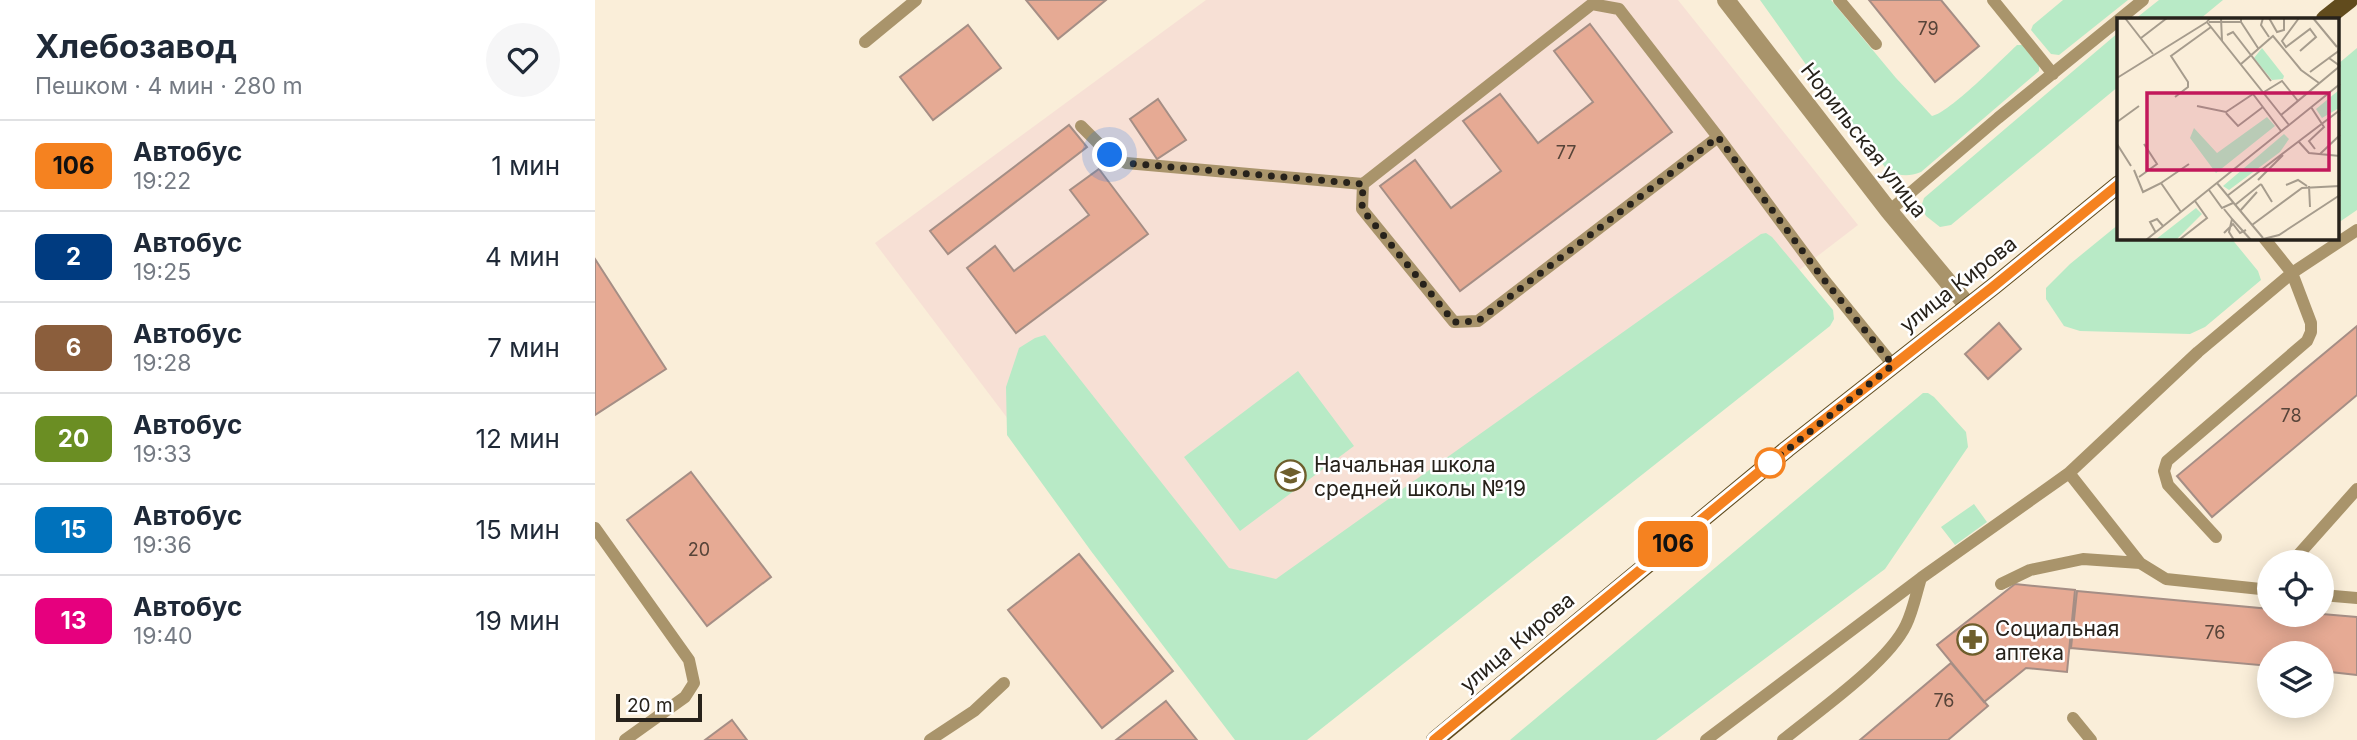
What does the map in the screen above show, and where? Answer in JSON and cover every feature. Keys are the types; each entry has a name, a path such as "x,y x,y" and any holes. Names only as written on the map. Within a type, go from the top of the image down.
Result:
{"main road":[{"path":"2326,18 2349,0"},
{"name":"улица Кирова","path":"1434,740 2117,186"}],"street":[{"name":"Норильская улица","path":"1726,0 1889,211 1968,306"}],"lane":[{"path":"865,42 916,0"},
{"path":"1839,0 1876,44"},
{"path":"1993,0 2053,74"},
{"path":"2121,18 2143,0"},
{"path":"1081,126 1110,155 1126,163 1363,184 1592,4 1619,9 1821,276 1893,365"},
{"path":"1889,211 2117,21"},
{"path":"1363,184 1362,209 1454,322 1478,321 1718,137"},
{"path":"1706,740 1921,578 2069,472 2198,352 2293,273 2357,230"},
{"path":"2217,537 2168,485 2164,471 2167,461 2308,341 2311,324 2293,273 2266,240"},
{"path":"2069,472 2140,563 2166,579 2257,588"},
{"path":"2303,550 2357,489"},
{"path":"595,528 689,660 694,683 685,697 625,740"},
{"path":"2001,584 2030,570 2083,559 2140,563"},
{"path":"1783,740 1881,659 1900,637 1907,624 1921,578"},
{"path":"2334,596 2357,598"},
{"path":"930,740 974,711 1004,683"},
{"path":"2073,718 2091,740"}],"shaded area":[{"name":"Начальная школа средней школы №19","path":"1206,0 1678,0 1858,225 1227,709 875,243"}],"green space":[{"path":"1760,0 1831,0 1896,78 1932,116 1962,96 2017,45 2022,45 2039,66 2039,71 1921,172 1897,174 1888,171"},
{"path":"2063,0 2128,0 2059,55 2051,54 2031,30 2033,25"},
{"path":"2159,0 2223,0 2201,18 2136,18"},
{"path":"2117,34 2117,88 1951,225 1940,227 1926,216 1921,207 1924,198"},
{"path":"2357,48 2357,210 2339,222 2339,63"},
{"path":"2117,226 2117,240 2233,240 2258,271 2261,280 2205,327 2190,334 2080,331 2064,326 2046,299 2046,288 2070,264"},
{"path":"1766,233 1833,310 1834,319 1830,326 1307,740 1235,740 1091,551 1007,435 1006,387 1019,348 1045,335 1229,568 1276,579"},
{"path":"1298,371 1354,446 1240,531 1184,457"},
{"path":"1923,393 1934,397 1966,432 1968,447 1885,569 1656,740 1510,740"},
{"path":"1974,504 1987,522 1955,545 1941,527"}],"building":[{"path":"1026,0 1106,0 1058,39"},
{"path":"1869,0 1941,0 1979,46 1935,82"},
{"path":"1590,24 1672,132 1460,291 1380,186 1415,160 1451,208 1501,171 1463,121 1500,94 1538,143 1593,102 1554,51"},
{"path":"968,25 1001,68 933,120 900,77"},
{"path":"1158,99 1186,140 1157,159 1130,119"},
{"path":"1069,125 1087,147 948,254 930,231"},
{"path":"1099,169 1148,234 1016,333 967,268 995,246 1014,271 1089,215 1070,190"},
{"path":"595,259 666,369 595,415"},
{"path":"1999,323 2021,349 1988,379 1965,354"},
{"path":"2357,326 2357,395 2212,517 2177,476"},
{"path":"691,472 771,577 707,626 627,520"},
{"path":"1079,554 1173,671 1102,728 1008,610"},
{"path":"2015,584 2075,590 2067,672 2026,668 1984,702 1937,645"},
{"path":"2077,591 2257,608 2257,627 2334,627 2334,615 2357,617 2357,675 2334,672 2334,641 2257,641 2257,665 2071,648"},
{"path":"1951,663 1988,706 1948,740 1860,740"},
{"path":"1166,701 1197,740 1116,740"},
{"path":"732,720 747,740 705,740"}],"bus line":[{"name":"106","path":"1434,740 1787,449 2117,186"}],"place":[{"name":"Начальная школа средней школы №19","path":"1291,476"},
{"name":"Социальная аптека","path":"1972,640"}],"route":[{"path":"1110,155 1126,163 1363,184 1362,209 1454,322 1478,321 1718,137 1821,276 1893,365 1767,466 1770,463"}]}
